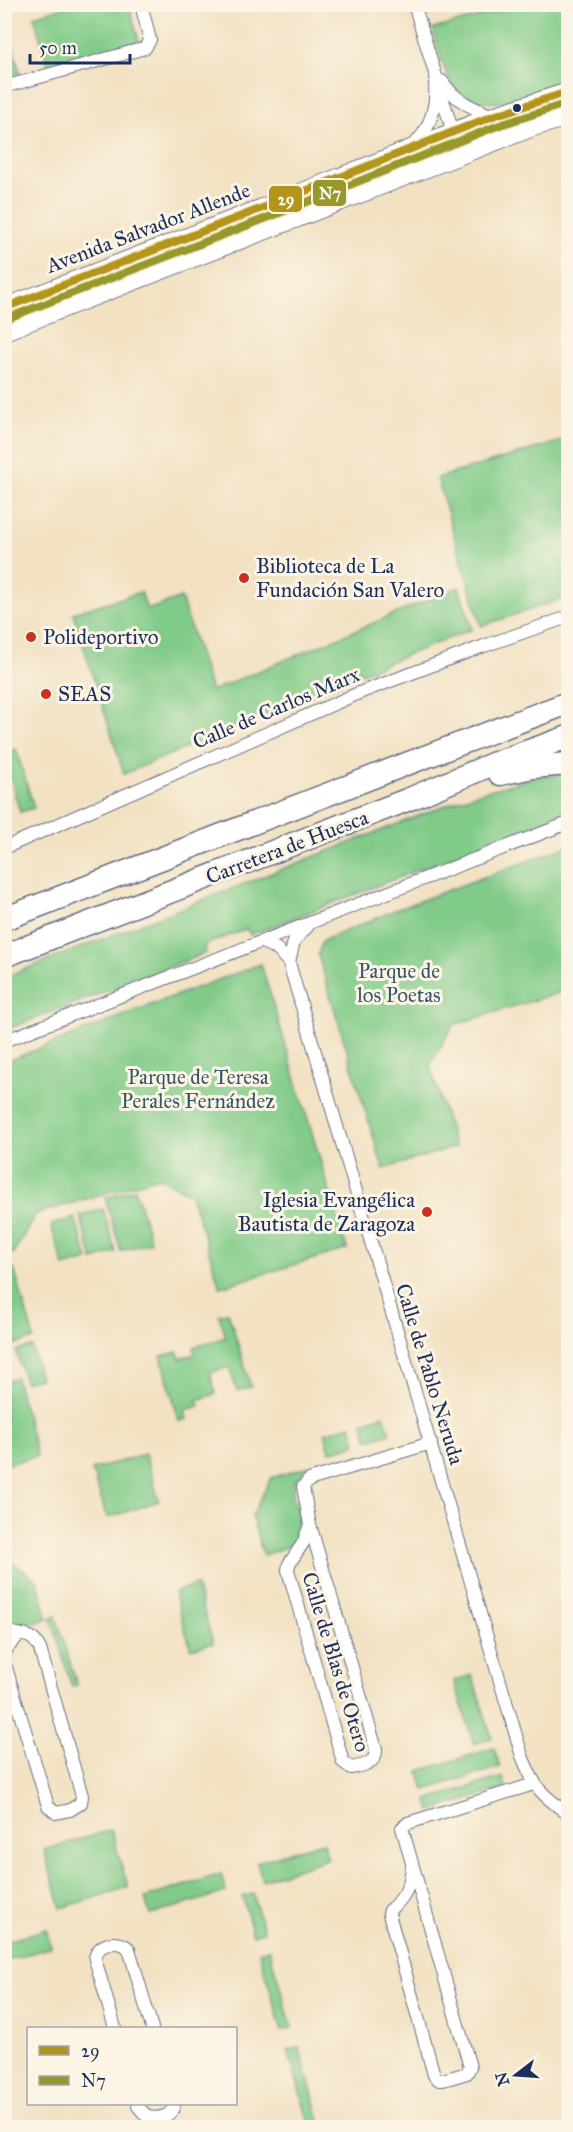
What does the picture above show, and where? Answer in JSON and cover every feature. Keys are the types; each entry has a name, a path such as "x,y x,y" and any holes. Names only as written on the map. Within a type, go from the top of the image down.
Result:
{"highway":[{"name":"Carretera de Huesca","path":"4,919 568,704"},
{"name":"Carretera de Huesca","path":"4,956 412,798 495,763 568,737"},
{"path":"412,798 514,770 568,764"}],"main road":[{"name":"Avenida Salvador Allende","path":"4,308 493,116 568,92"},
{"path":"4,331 534,127 568,117"}],"street":[{"path":"4,87 142,50 149,43 141,4"},
{"path":"414,4 453,133 442,162"},
{"path":"434,67 449,91 458,100 493,116"},
{"path":"405,151 420,138 432,115 436,91 434,67"},
{"name":"Avenida Salvador Allende","path":"271,229 269,220 273,204"},
{"name":"Calle de Carlos Marx","path":"4,848 359,693 568,617"},
{"path":"4,1041 568,823"},
{"path":"289,963 294,941 313,921"},
{"path":"262,942 276,950 289,963"},
{"name":"Calle de Pablo Neruda","path":"289,963 371,1249 431,1443 522,1756 534,1784 543,1795 568,1814"},
{"name":"Calle de Blas de Otero","path":"310,1525 303,1543 291,1559 288,1570 343,1762 351,1768 374,1760 376,1749 302,1492 305,1482 431,1443"},
{"name":"Calle de Blas de Otero","path":"291,1559 299,1554 313,1556 324,1570"},
{"path":"4,1630 19,1635 28,1635 36,1640 82,1796 81,1803 77,1807 56,1813 48,1806 4,1659 7,1648 19,1635"},
{"path":"412,1866 409,1884 389,1914 434,2075 439,2080 443,2080 467,2073 470,2067 426,1913 402,1832 404,1825 534,1784"},
{"path":"397,1904 415,1902 426,1913"},
{"path":"116,2027 95,1959 99,1948 118,1942 124,1943 129,1948 152,2027"},
{"path":"138,2105 147,2117 160,2122 173,2111 174,2105"},
{"path":"138,2105 144,2127"}],"green space":[{"path":"74,4 129,5 139,41 48,66 34,16"},
{"path":"523,5 568,5 568,80 524,96 493,103 465,96 453,85 446,72 433,29"},
{"path":"6,22 20,73 5,77 4,23"},
{"path":"568,439 568,597 481,626 437,478"},
{"path":"459,587 472,629 124,774 73,613 141,592 147,610 181,598 211,691"},
{"path":"16,749 34,808 20,812 5,759 5,753"},
{"path":"568,771 568,812 250,935 247,929 204,945 206,953 5,1030 5,977 472,795 536,777"},
{"name":"Parque de los Poetas","path":"568,846 568,990 453,1025 430,1065 455,1147 383,1169 318,955 322,941 395,910"},
{"name":"Parque de Teresa Perales Fernández","path":"261,964 347,1249 220,1287 191,1194 159,1177 36,1214 14,1253 5,1256 5,1062"},
{"path":"135,1189 151,1242 121,1251 105,1198"},
{"path":"103,1209 116,1252 93,1260 80,1216"},
{"path":"75,1218 88,1260 64,1267 51,1225"},
{"path":"14,1269 34,1339 5,1348 5,1272"},
{"path":"228,1312 251,1387 237,1391 229,1367 210,1373 216,1394 197,1400 199,1406 185,1410 187,1419 179,1421 161,1356 178,1352 180,1359 195,1354 194,1347 226,1337 219,1315"},
{"path":"32,1347 40,1378 25,1382 16,1351"},
{"path":"16,1378 37,1456 5,1465 5,1381"},
{"path":"384,1415 390,1433 368,1440 363,1422"},
{"path":"351,1425 356,1444 330,1452 325,1433"},
{"path":"145,1454 159,1501 107,1518 92,1470"},
{"path":"311,1466 312,1470 295,1481 293,1489 302,1531 296,1544 263,1555 252,1516 271,1478"},
{"path":"5,1557 37,1580 48,1618 20,1626 5,1621"},
{"path":"196,1585 213,1643 191,1649 174,1592"},
{"path":"56,1616 77,1685 72,1687 51,1618"},
{"path":"472,1675 492,1738 474,1744 454,1681"},
{"path":"494,1748 500,1767 424,1790 419,1771"},
{"path":"503,1777 506,1788 430,1811 427,1800"},
{"path":"111,1830 128,1887 61,1908 44,1850"},
{"path":"323,1842 328,1859 262,1880 257,1862"},
{"path":"221,1874 226,1892 150,1915 145,1898"},
{"path":"253,1894 264,1932 253,1935 242,1896"},
{"path":"46,1929 51,1947 5,1961 5,1942"},
{"path":"269,1949 292,2028 282,2031 259,1952"},
{"path":"299,2047 322,2127 310,2127 288,2051"}],"transit line":[{"name":"29","path":"4,308 493,116 568,92"},
{"name":"N7","path":"8,318 497,126 568,103"}],"place":[{"name":"Biblioteca de La Fundación San Valero","path":"244,578"},
{"name":"Polideportivo","path":"31,637"},
{"name":"SEAS","path":"46,694"},
{"name":"Iglesia Evangélica Bautista de Zaragoza","path":"427,1212"}]}
